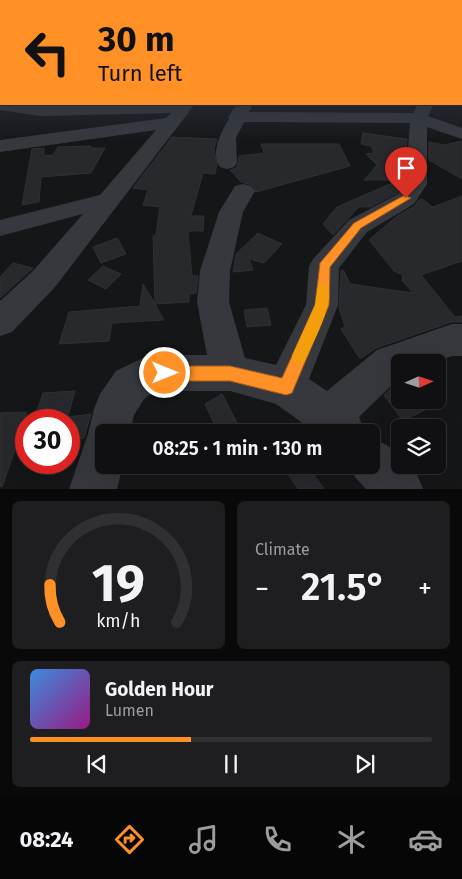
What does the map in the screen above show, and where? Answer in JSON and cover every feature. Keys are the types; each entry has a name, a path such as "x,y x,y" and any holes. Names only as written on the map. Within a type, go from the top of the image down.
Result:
{"street":[{"path":"0,105 40,110 180,111"},
{"path":"286,387 322,305 324,266 358,226 406,198 416,184 425,109"},
{"path":"227,163 227,138 241,110 425,109 462,134"},
{"path":"0,146 180,111"},
{"path":"0,322 44,279 111,199 180,111"},
{"path":"230,373 213,302 215,271 231,212 243,191"},
{"path":"0,228 111,199"},
{"path":"337,424 390,362 452,340 462,340"},
{"path":"111,424 115,409 130,385 149,373 230,373 286,387 335,424"},
{"path":"380,470 399,489"},
{"path":"93,489 97,474"}],"building":[{"path":"363,133 407,139 403,183 397,193 370,207 359,207 333,235 323,224 337,207 399,180 364,180 377,165 366,154 374,153 371,146 361,144"},
{"path":"172,137 217,139 214,149 217,164 215,174 203,173 191,216 204,216 203,231 188,231 192,276 198,276 196,293 189,294 189,302 155,304 153,236 156,235 160,207 143,205 148,190 133,188"},
{"path":"462,141 462,179 429,160 429,142 444,145"},
{"path":"261,144 339,144 350,166 256,192 252,185 241,182 230,170 236,168 239,156 264,153"},
{"path":"91,146 89,148 105,148 91,173 41,177 39,202 22,205 32,149 44,148 44,156 53,155 58,147"},
{"path":"462,196 462,261 421,275 455,317 462,316 462,322 451,322 376,348 360,359 341,329 345,327 339,308 341,270 344,271 350,284 413,293 402,280 403,275 394,271 369,240 397,216 415,206 422,199 433,207"},
{"path":"258,233 282,244 264,263 249,259 253,270 233,272 236,254"},
{"path":"117,238 126,254 101,263 93,247"},
{"path":"13,263 33,268 0,298 0,277"},
{"path":"103,266 121,274 106,289 88,280"},
{"path":"143,284 164,320 112,323 109,341 59,344 69,312 140,306"},
{"path":"267,308 271,325 247,327 244,310"},
{"path":"391,388 391,405 384,395"},
{"path":"75,391 70,409 38,409 43,393"},
{"path":"222,394 238,424 214,424 205,404"},
{"path":"394,409 425,410 407,419 402,419"},
{"path":"15,412 15,450 2,487 0,486 0,413"},
{"path":"91,414 84,438 80,439 80,416"},
{"path":"288,474 313,474 324,489 298,489"}],"slow traffic":[{"path":"300,356 322,305 323,289"}],"route":[{"path":"165,373 230,373 286,387 322,305 324,266 358,226 406,198"}]}
